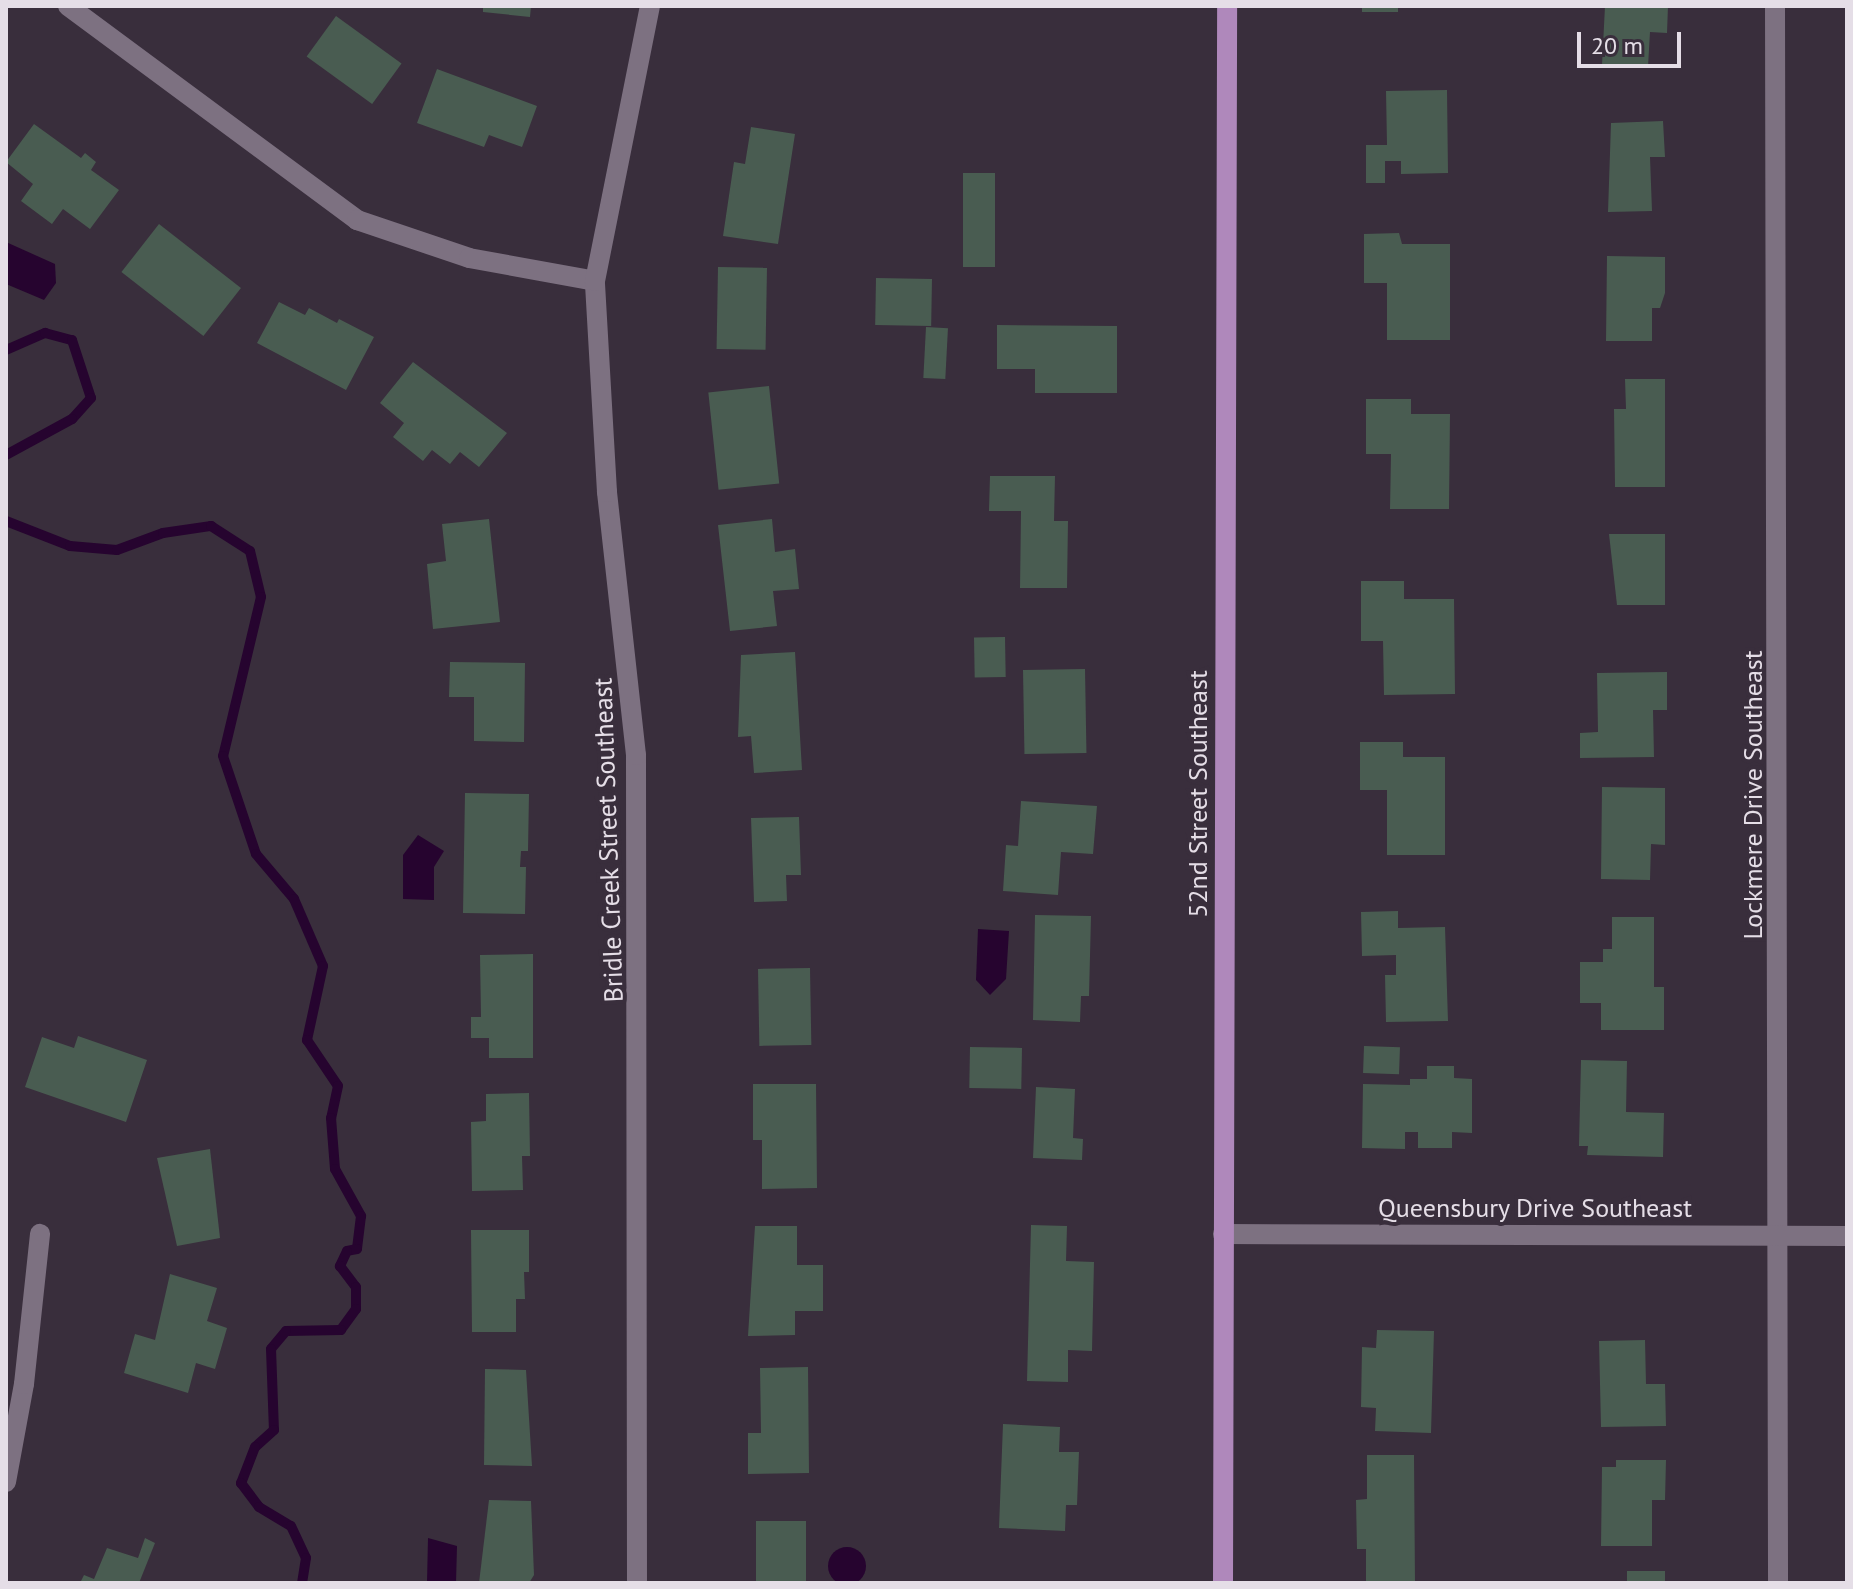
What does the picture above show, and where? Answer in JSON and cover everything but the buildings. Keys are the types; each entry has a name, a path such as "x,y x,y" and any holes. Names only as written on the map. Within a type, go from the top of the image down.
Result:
{"main road":[{"name":"52nd Street Southeast","path":"1223,1583 1227,6"}],"street":[{"path":"68,6 357,220 469,258 595,281"},
{"name":"Bridle Creek Street Southeast","path":"637,1583 636,755 607,492 595,281 650,6"},
{"name":"Lockmere Drive Southeast","path":"1775,6 1780,1236 1778,1583"},
{"path":"6,1482 40,1234"},
{"name":"Queensbury Drive Southeast","path":"1223,1234 1847,1236"}],"shaded area":[{"path":"6,242 55,264 56,283 44,300 6,284"},
{"path":"418,835 444,851 434,867 434,900 403,899 403,855"},
{"path":"978,929 1009,931 1006,979 990,995 976,980"},
{"path":"428,1538 457,1546 456,1583 427,1583"},
{"path":"847,1547 860,1553 866,1566 860,1579 847,1585 834,1579 828,1566 834,1553"}],"waterway":[{"path":"6,350 45,333 72,340 91,398 72,419 6,455"},
{"path":"6,521 70,546 117,550 163,533 211,526 250,551 261,597 223,756 256,854 294,899 323,966 307,1040 338,1086 331,1118 335,1169 361,1216 357,1249 347,1251 340,1266 356,1287 356,1309 341,1330 286,1331 271,1349 274,1430 255,1447 241,1483 259,1507 291,1526 306,1558 302,1583"}]}
